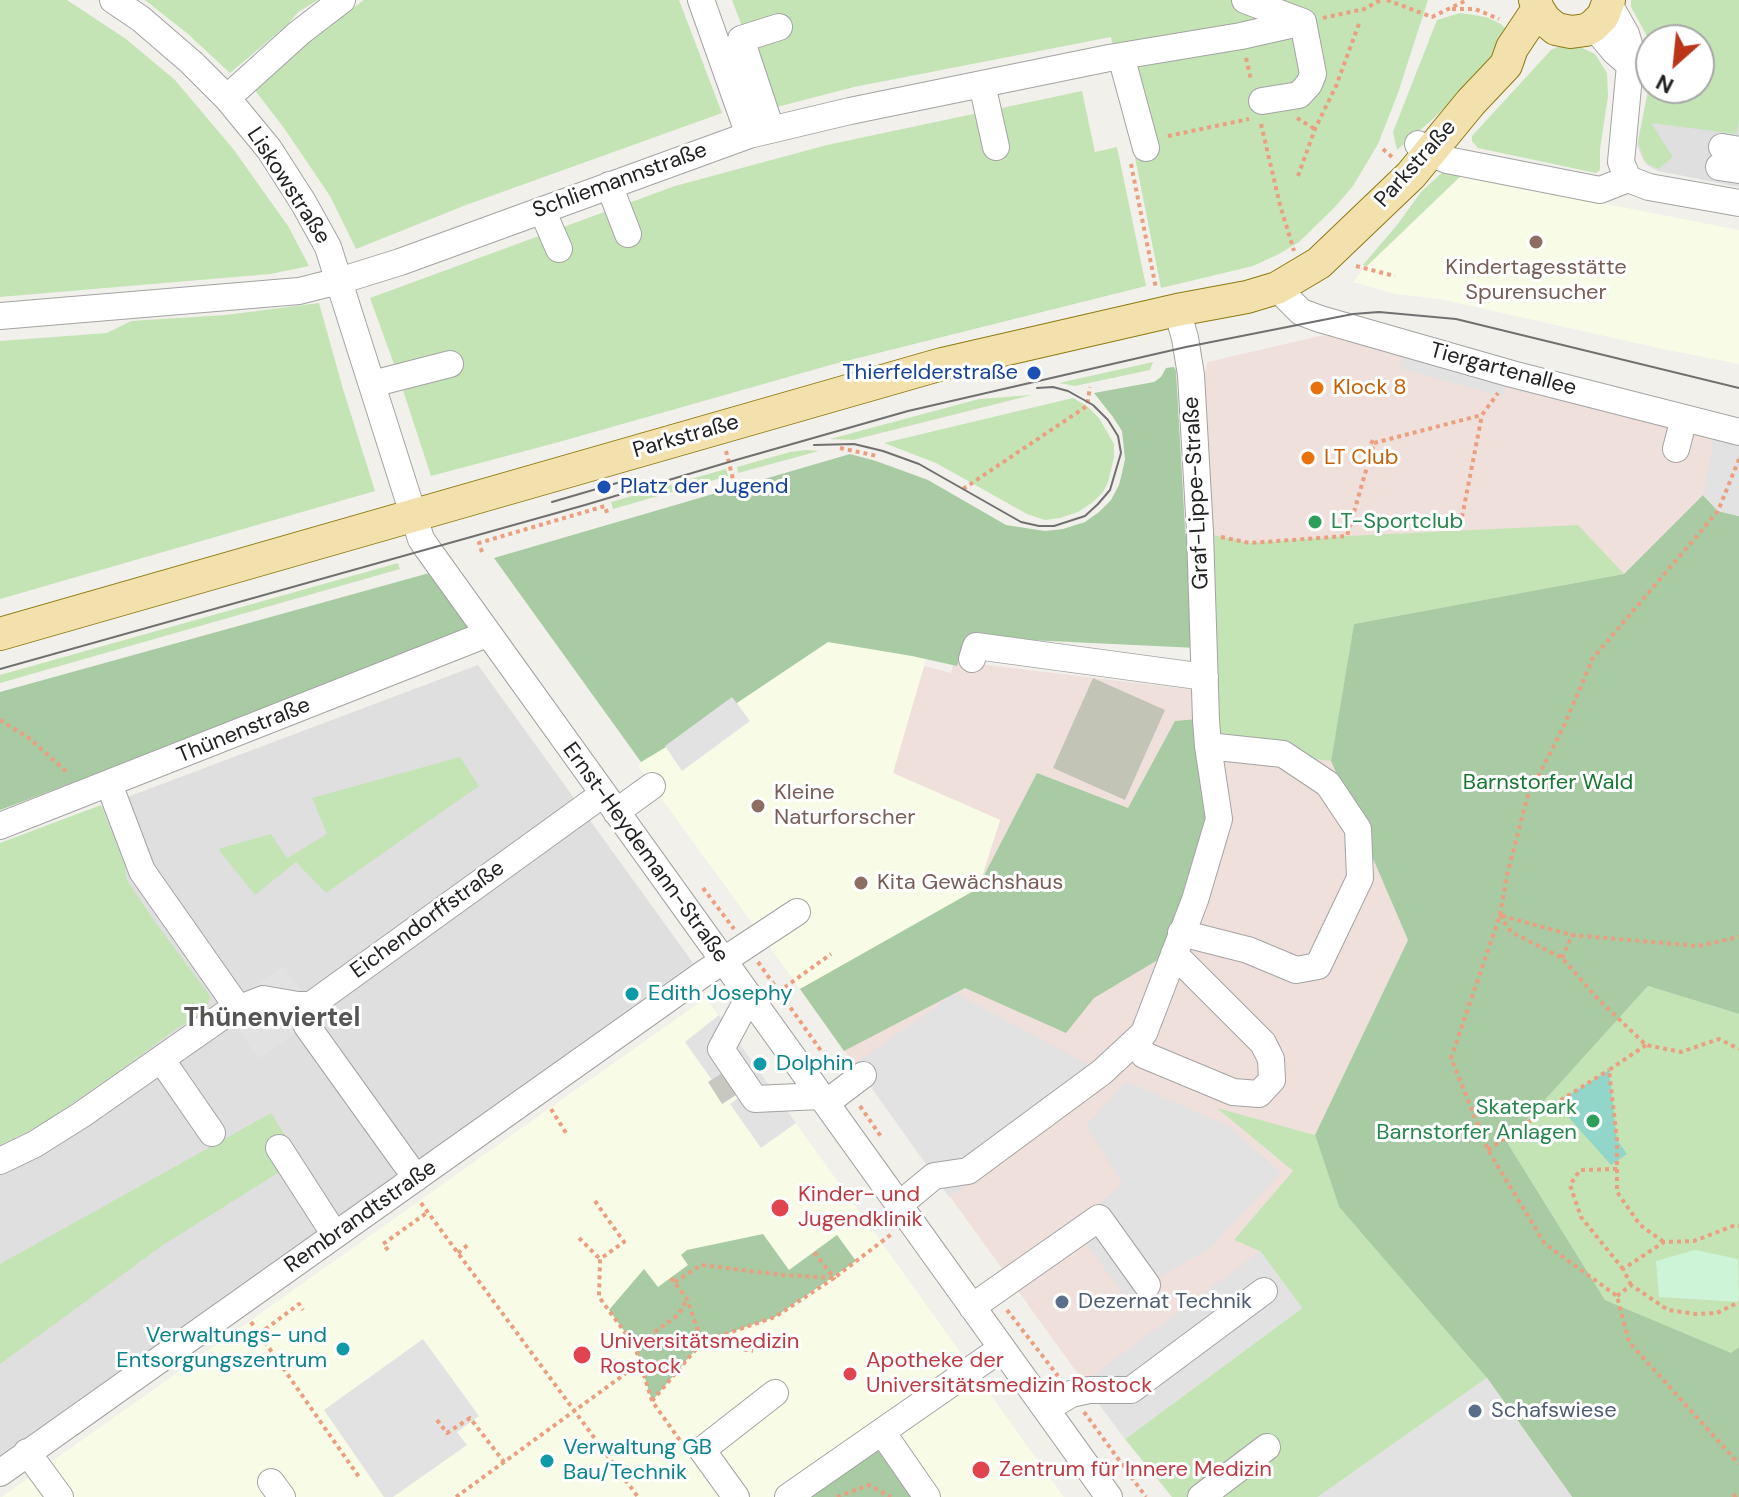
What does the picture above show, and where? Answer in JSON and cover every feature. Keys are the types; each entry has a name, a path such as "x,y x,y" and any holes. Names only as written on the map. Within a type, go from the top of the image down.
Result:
{"main road":[{"path":"1543,13 1571,32 1586,30 1604,10"},
{"name":"Parkstraße","path":"0,634 1167,302 1247,297 1277,288 1319,263 1411,175 1424,148 1506,65 1512,48 1543,13"}],"street":[{"name":"Liskowstraße","path":"113,0 182,54 227,98 269,149 303,202 328,247 415,515"},
{"path":"227,98 299,33 342,0"},
{"path":"701,0 760,132"},
{"path":"1241,36 1243,0 1303,22 1313,74 1309,84 1299,95 1261,109"},
{"path":"1604,10 1610,46 1630,65 1621,162 1628,179"},
{"name":"Schliemannstraße","path":"0,316 299,291 400,262 760,132 982,84 1303,22"},
{"path":"760,132 741,39 779,27"},
{"path":"1121,56 1146,149"},
{"path":"982,84 996,147"},
{"path":"1424,148 1447,160 1600,190 1628,179 1649,187 1739,203"},
{"path":"609,185 628,234"},
{"path":"542,210 559,249"},
{"name":"Tiergartenallee","path":"1277,288 1301,312 1320,319 1512,374 1739,432"},
{"name":"Graf-Lippe-Straße","path":"1136,1041 1144,1033 1195,900 1219,819 1208,746 1191,375 1185,338 1167,302"},
{"path":"372,384 450,364"},
{"path":"1676,449 1684,418"},
{"name":"Ernst-Heydemann-Straße","path":"415,515 421,539 601,804 723,961 1109,1497"},
{"name":"Thünenstraße","path":"0,826 487,634"},
{"path":"972,659 976,646 1205,677"},
{"path":"1177,944 1248,950 1296,970 1318,966 1360,878 1358,829 1328,784 1283,754 1208,746"},
{"name":"Eichendorffstraße","path":"298,1005 311,1005 601,804 652,786"},
{"path":"98,788 142,871 238,1008"},
{"name":"Rembrandtstraße","path":"0,1473 723,961 797,912"},
{"path":"899,1205 934,1176 968,1171 1102,1072 1136,1041 1144,1055 1233,1092 1259,1094 1272,1080 1271,1059 1263,1043 1177,944"},
{"path":"719,1075 721,1049 749,997"},
{"path":"0,1161 35,1144 227,1013 263,999 298,1005 307,1026 411,1181"},
{"path":"721,1049 745,1099 823,1100 863,1075"},
{"path":"161,1059 212,1133"},
{"path":"279,1148 335,1235"},
{"path":"972,1307 1099,1218 1147,1285"},
{"path":"1046,1409 1071,1394 1089,1390 1131,1390 1264,1291"},
{"path":"788,1497 1002,1348"},
{"path":"736,1497 702,1450 775,1393"},
{"path":"882,1432 927,1497"},
{"path":"1216,1493 1267,1447"},
{"path":"27,1452 60,1497"}],"path":[{"path":"1303,22 1364,9 1384,0 1432,17 1467,0"},
{"path":"1452,9 1475,9 1504,22"},
{"path":"1167,302 1146,149 1261,109"},
{"path":"1280,205 1295,253"},
{"path":"1356,266 1395,276"},
{"path":"1462,517 1482,415 1512,374"},
{"path":"963,489 1087,406 1090,387"},
{"path":"1200,532 1250,543 1347,536 1372,442 1482,415"},
{"path":"724,444 733,479"},
{"path":"840,448 877,456"},
{"path":"1739,459 1718,511 1593,658 1563,728 1527,798 1500,915 1451,1058 1488,1150 1545,1244 1617,1296 1629,1342 1739,1464"},
{"path":"482,552 479,543 605,506 608,516"},
{"path":"0,720 98,788"},
{"path":"1500,915 1572,935 1698,946 1739,937"},
{"path":"1500,915 1511,932 1562,958 1597,998 1646,1045 1681,1052 1719,1039 1739,1049"},
{"path":"1562,958 1572,935"},
{"path":"778,992 831,954"},
{"path":"1488,1150 1646,1045"},
{"path":"1609,1070 1617,1140 1617,1192 1640,1225 1664,1242"},
{"path":"550,1108 568,1136"},
{"path":"1617,1169 1580,1170 1570,1185 1581,1217 1623,1269 1631,1285 1658,1300 1668,1310 1717,1313 1739,1302"},
{"path":"411,1181 428,1212 638,1497"},
{"path":"595,1201 624,1242 600,1259"},
{"path":"388,1250 383,1244 428,1212"},
{"path":"1623,1269 1664,1242 1694,1241 1739,1226"},
{"path":"652,1401 702,1342 775,1317 834,1278 893,1233"},
{"path":"579,1238 600,1259 599,1297 635,1346 652,1401 682,1444 702,1450"},
{"path":"458,1253 470,1243"},
{"path":"814,1252 834,1278"},
{"path":"1650,1252 1656,1261"},
{"path":"702,1342 687,1299 673,1280 701,1265 834,1278"},
{"path":"1617,1296 1631,1285"},
{"path":"635,1346 678,1315 687,1299"},
{"path":"259,1334 299,1304 303,1310"},
{"path":"264,1340 359,1477"},
{"path":"702,1342 753,1351"},
{"path":"456,1497 640,1363"},
{"path":"437,1420 447,1433 470,1418 504,1462"},
{"path":"837,1497 869,1485 891,1497"},
{"path":"1733,1497 1739,1493"}],"shaded area":[{"path":"1739,21 1739,187 1658,171 1643,160 1637,145 1645,104 1715,104 1715,32"},
{"name":"Kindertagesstätte Spurensucher","path":"1465,172 1739,230 1739,364 1440,299 1396,294 1353,282"},
{"path":"1324,335 1739,442 1739,516 1703,495 1624,574 1331,761 1408,940 1315,1135 1219,1109 1293,1171 1260,1251 1125,1439 800,989 978,889 1000,820 892,773 924,666 951,673 954,661 1212,692 1196,375 1204,374 1208,362"},
{"path":"1403,356 1506,385 1503,397 1400,368"},
{"path":"1712,435 1739,442 1739,516 1718,511 1703,495"},
{"path":"828,642 925,658 893,773 1000,820 978,889 800,989 638,766"},
{"path":"478,665 693,963 0,1458 0,845"},
{"path":"1093,678 1165,710 1125,800 1053,768"},
{"path":"732,697 750,721 682,771 665,746"},
{"path":"284,966 319,1018 258,1059 223,1007"},
{"path":"955,993 1114,1078 949,1197 855,1064"},
{"name":"Universitätsmedizin Rostock","path":"706,998 1064,1497 2,1497 550,1108"},
{"path":"719,1015 796,1123 761,1148 730,1104 742,1095 725,1072 712,1080 685,1042"},
{"name":"Skatepark Barnstorfer Anlagen","path":"1609,1070 1617,1140 1627,1154 1611,1165 1556,1103"},
{"path":"1126,1081 1229,1126 1281,1173 1209,1249 1147,1285 1128,1300 1072,1225 1123,1184 1086,1126"},
{"path":"1260,1251 1302,1308 1125,1439 1083,1383"},
{"path":"423,1339 479,1416 457,1432 467,1445 393,1497 384,1497 324,1410"},
{"name":"Schafswiese","path":"1487,1378 1572,1497 1318,1497 1393,1444"}],"green space":[{"path":"0,0 67,0 126,39 175,80 234,150 288,226 309,266 270,274 0,297"},
{"path":"145,0 318,0 298,12 230,73"},
{"path":"364,0 679,0 722,113 466,205 356,249 330,196 254,89 294,51"},
{"path":"732,0 1428,0 1378,144 1353,186 1334,208 1299,242 1279,254 1253,266 1161,288 1111,37 854,87 773,108"},
{"path":"1631,0 1739,0 1737,134 1651,123 1673,157 1658,169 1648,164 1638,142 1646,104 1715,104 1715,24 1640,24 1631,7"},
{"path":"1460,13 1486,17 1501,24 1512,35 1498,55 1397,150 1393,132 1437,20"},
{"path":"1576,45 1595,54 1607,73 1608,96 1600,170 1596,173 1478,148 1472,136 1551,50"},
{"path":"1082,91 1095,152 1117,147 1146,286 834,364 431,476 370,298 675,186 827,145"},
{"path":"1444,171 1465,172 1367,266 1363,265 1421,192"},
{"path":"319,303 375,491 0,599 0,341 107,333 131,321 226,315"},
{"path":"1153,362 1150,370 1075,386 1059,383"},
{"path":"1174,367 1197,648 966,637 957,666 828,642 716,717 641,762 494,558 850,454 928,480 1006,525 1045,531 1063,529 1085,522 1099,512 1111,500 1122,473 1125,459 1122,431 1094,393 1154,382 1166,368"},
{"path":"1032,395 853,440 830,439 979,399"},
{"path":"1073,398 1099,418 1114,444 1114,457 1103,492 1078,512 1060,518 1045,520 1027,514 936,463 884,443"},
{"path":"806,450 819,451 738,473 737,467"},
{"path":"726,469 728,476 613,509 611,502"},
{"name":"Barnstorfer Wald","path":"1703,495 1718,511 1739,516 1739,1014 1648,986 1507,1142 1605,1300 1731,1353 1739,1347 1739,1497 1572,1497 1487,1378 1339,1207 1315,1135 1408,940 1331,761 1354,624 1624,574"},
{"path":"1578,525 1624,574 1354,624 1331,761 1208,746 1200,532 1250,543"},
{"path":"398,563 400,569 0,683 0,675"},
{"path":"433,572 476,632 0,810 0,692"},
{"path":"1198,719 1207,829 1161,958 1094,998 1066,1033 965,988 844,1051 800,989 977,889 1037,773 1128,808 1175,721"},
{"path":"460,757 479,786 326,893 296,862 255,895 218,849 271,834 287,858 327,834 312,798"},
{"path":"101,805 125,866 127,880 210,996 208,1006 195,1020 179,1027 41,1125 0,1145 0,843"},
{"path":"1648,986 1739,1014 1739,1347 1731,1354 1605,1300 1507,1142"},
{"path":"1217,1108 1315,1135 1339,1207 1487,1378 1318,1497 1172,1497 1125,1439 1302,1308 1260,1251 1234,1240 1293,1171"},
{"path":"271,1113 300,1159 163,1245 0,1364 0,1264"},
{"path":"763,1234 789,1270 837,1235 856,1261 775,1317 702,1342 652,1401 635,1346 609,1310 644,1269 658,1287 688,1265 681,1255 687,1250"},
{"path":"1695,1250 1738,1259 1739,1302 1659,1297 1656,1261"},
{"path":"882,1432 927,1497 788,1497"}],"tunnel":[{"path":"719,1075 735,1100"}],"tram line":[{"path":"0,669 908,411 1186,347 1353,314 1379,312 1456,319 1739,388"},
{"path":"814,445 854,444 883,451 919,464 1021,522 1054,526 1085,516 1098,504 1110,490 1121,453 1118,436 1093,405 1068,391 1053,387 1037,388"},
{"path":"552,502 617,483"}],"place":[{"name":"Kindertagesstätte Spurensucher","path":"1536,242"},
{"name":"Thierfelderstraße","path":"1034,373"},
{"name":"Klock 8","path":"1317,388"},
{"name":"LT Club","path":"1308,458"},
{"name":"Platz der Jugend","path":"604,487"},
{"name":"LT-Sportclub","path":"1315,522"},
{"name":"Kleine Naturforscher","path":"758,806"},
{"name":"Kita Gewächshaus","path":"861,883"},
{"name":"Edith Josephy","path":"632,994"},
{"name":"Dolphin","path":"760,1064"},
{"name":"Skatepark Barnstorfer Anlagen","path":"1593,1121"},
{"name":"Kinder- und Jugendklinik","path":"780,1208"},
{"name":"Dezernat Technik","path":"1062,1302"},
{"name":"Verwaltungs- und Entsorgungszentrum","path":"343,1349"},
{"name":"Universitätsmedizin Rostock","path":"582,1355"},
{"name":"Apotheke der Universitätsmedizin Rostock","path":"850,1374"},
{"name":"Schafswiese","path":"1475,1411"},
{"name":"Verwaltung GB Bau/Technik","path":"547,1461"},
{"name":"Zentrum für Innere Medizin","path":"981,1470"}],"district":[{"name":"Thünenviertel","path":"272,1019"}]}
